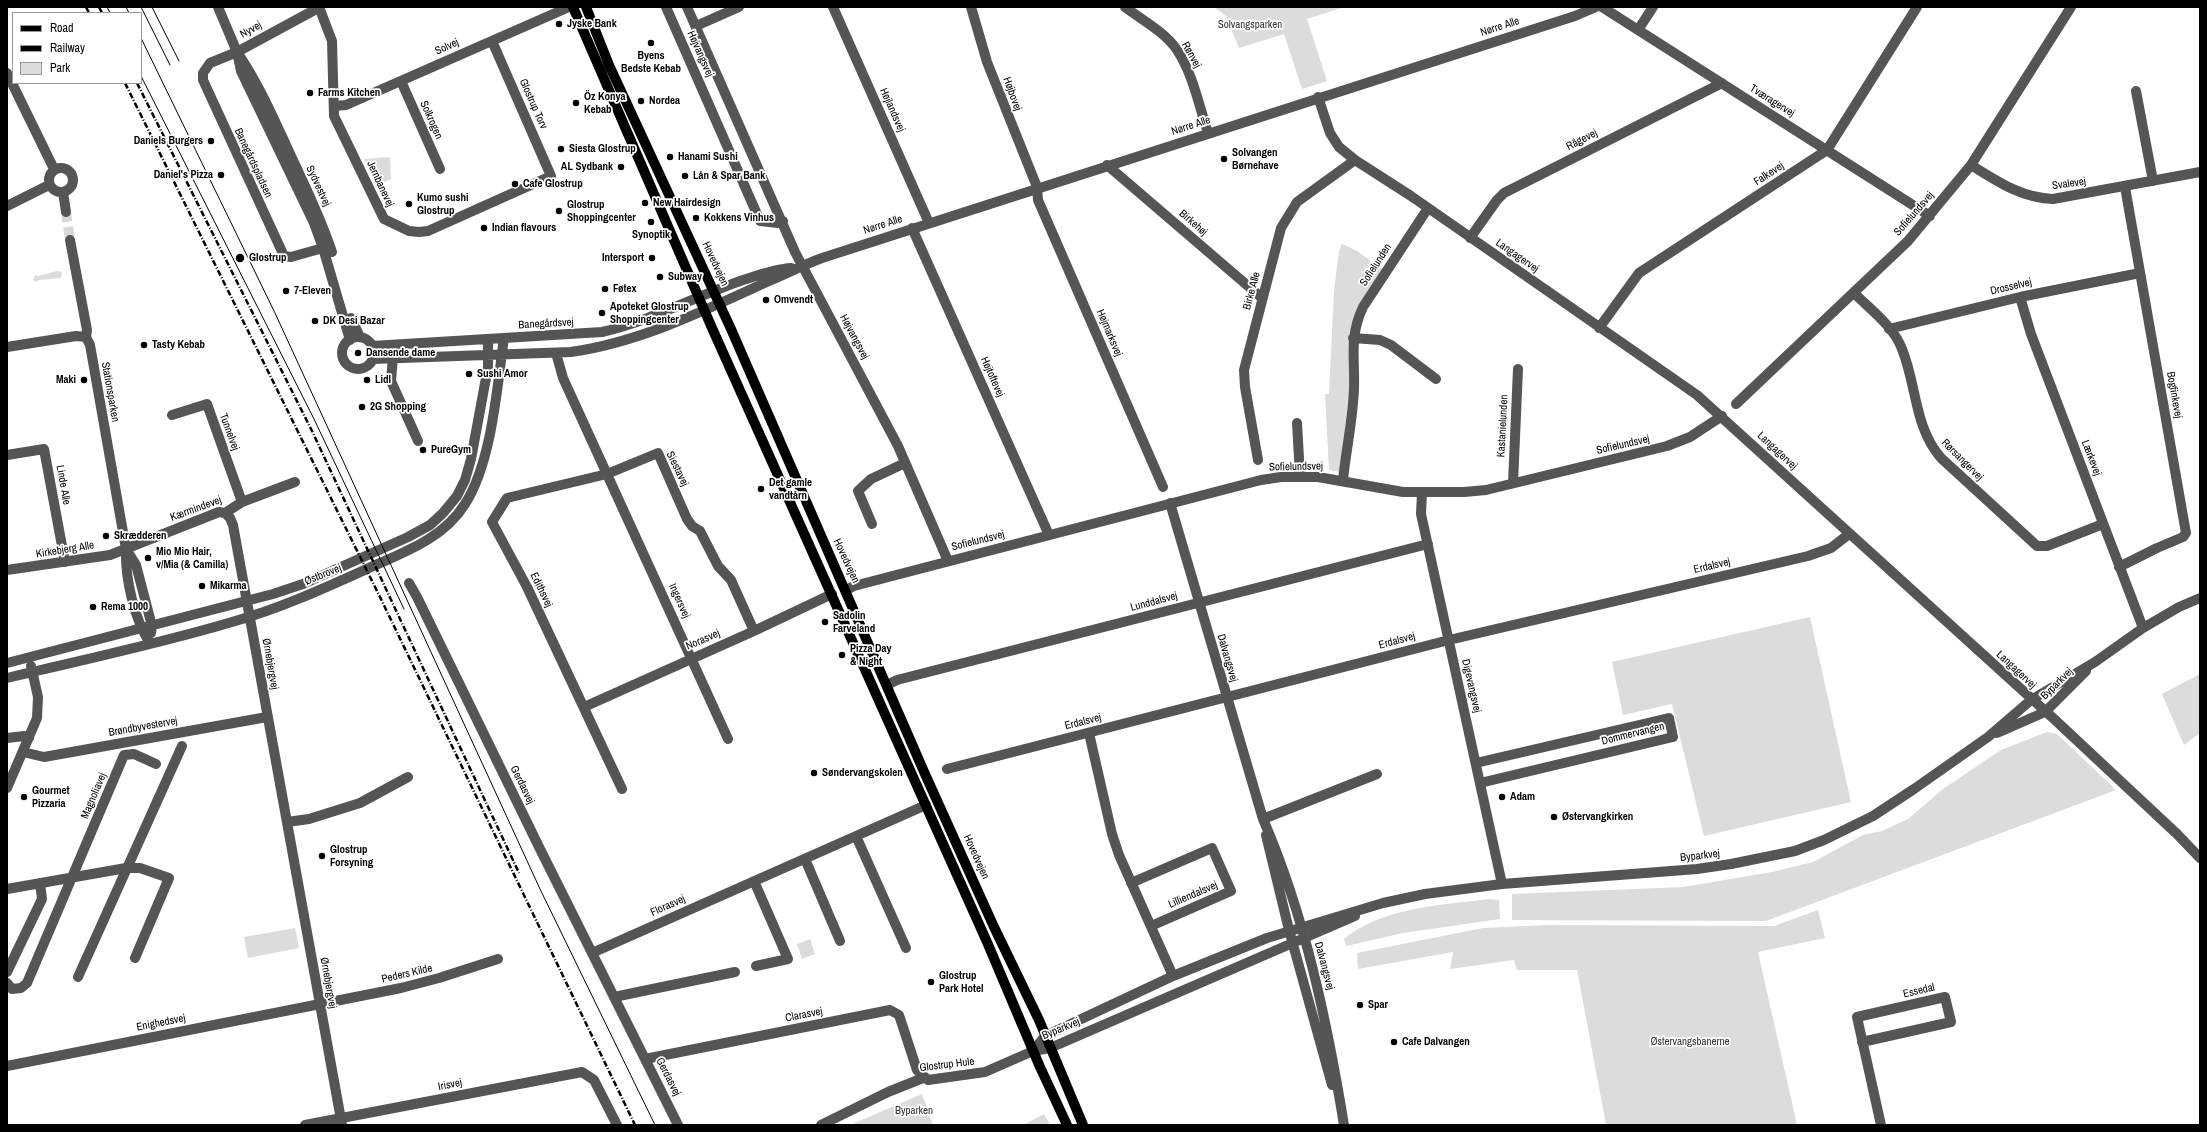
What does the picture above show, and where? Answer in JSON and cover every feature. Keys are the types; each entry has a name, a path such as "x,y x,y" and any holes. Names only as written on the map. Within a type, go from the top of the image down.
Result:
{"main road":[{"path":"573,7 705,310 1067,1125"},
{"name":"Hovedvejen","path":"586,7 641,136 714,290 887,685 994,927 1045,1036 1083,1125"},
{"path":"832,594 842,598 860,636 882,672"}],"street":[{"name":"Sydvestvej","path":"218,7 237,52 248,68 323,226 326,247 354,328 355,339"},
{"name":"Nyvej","path":"237,52 320,7"},
{"name":"Jernbanevej","path":"320,7 332,41 335,106 334,116 384,220 409,231 428,231 551,176"},
{"name":"Solvej","path":"335,106 346,105 569,7"},
{"name":"Højvangsvej","path":"666,7 760,221 778,223 783,221"},
{"name":"Højvangsvej","path":"687,7 783,221 798,267 905,463 948,561"},
{"path":"696,26 740,7"},
{"name":"Højlandsvej","path":"834,7 929,223"},
{"name":"Højbovej","path":"971,7 987,62 1037,188"},
{"name":"Rønvej","path":"1125,7 1166,39 1176,49 1190,78 1208,133"},
{"name":"Nørre Alle","path":"705,310 798,267 912,228 1575,16 1596,7"},
{"name":"Tværagervej","path":"1602,7 1930,216"},
{"path":"1638,30 1653,7"},
{"name":"Falkevej","path":"1599,328 1639,273 1827,150 1917,7"},
{"name":"Sofielundsvej","path":"1736,404 1908,241 1930,216 1971,165 2071,7"},
{"name":"Glostrup Torv","path":"492,41 551,176"},
{"name":"Banegårdspladsen","path":"237,52 217,59 206,68 203,73 205,88 284,256 291,257 326,247"},
{"path":"7,73 12,83"},
{"name":"Solkrogen","path":"401,81 440,169"},
{"name":"Rågevej","path":"1470,238 1497,200 1504,193 1722,83"},
{"path":"12,84 54,169"},
{"path":"2136,91 2153,181"},
{"name":"Langagervej","path":"1318,97 1330,133 1339,147 1355,160 1428,208 1599,328 1676,379 1722,416 1849,534 2046,712 2144,803 2200,858"},
{"name":"Birke Alle","path":"1258,460 1245,387 1244,370 1281,228 1297,202 1355,160"},
{"name":"Birkehøj","path":"1107,165 1262,298"},
{"name":"Svalevej","path":"1971,165 2005,186 2029,196 2045,199 2067,198 2200,172"},
{"path":"54,169 67,169 72,176 70,188 62,192 55,191 50,185 49,176 54,169"},
{"path":"7,206 50,185"},
{"name":"Bogfinkevej","path":"2119,567 2183,537 2186,532 2125,187"},
{"name":"Højmarksvej","path":"1037,188 1038,200 1163,487"},
{"path":"62,192 66,212"},
{"name":"Sofielunden","path":"1343,480 1354,389 1353,338 1357,321 1363,307 1428,208"},
{"name":"Højtoftevej","path":"912,228 1048,536"},
{"name":"Stationsparken","path":"70,240 87,330 86,337 90,345 126,550 126,568 140,629 150,643"},
{"name":"Nørre Alle","path":"714,290 772,271 798,267"},
{"name":"Drosselvej","path":"1889,329 2020,296 2140,273"},
{"name":"Banegårdsvej","path":"372,346 586,334 609,330 714,290"},
{"name":"Rørsangervej","path":"1854,292 1889,329 1903,350 1922,426 1932,448 2034,544 2047,546 2103,524"},
{"name":"Lærkevej","path":"2020,296 2031,334 2142,628"},
{"path":"373,359 372,346 367,340 355,339 344,346 342,353 347,364 353,368 363,368 373,359 393,357 556,353 592,349 628,340 705,310"},
{"path":"7,347 76,336 86,337"},
{"name":"Østbrovej","path":"7,678 232,622 275,608 347,578 413,548 436,535 453,520 466,503 477,482 487,444 504,338"},
{"path":"1353,338 1380,340 1391,345 1436,379"},
{"name":"Østbrovej","path":"7,663 273,594 303,584 408,537 430,525 444,513 457,496 465,480 471,459 482,405 488,355 488,339"},
{"path":"556,353 559,369 607,474"},
{"path":"393,357 391,382 418,441"},
{"name":"Kastanielunden","path":"1513,484 1518,369"},
{"name":"Tunnelvej","path":"172,415 207,404 242,502"},
{"name":"Sofielundsvej","path":"846,590 948,561 1261,480 1300,476 1343,480 1403,492 1475,492 1667,446 1690,437 1722,416"},
{"path":"1297,423 1300,476"},
{"name":"Linde Alle","path":"7,455 44,449 65,562"},
{"name":"Siestavej","path":"607,474 658,453 686,519 692,526 700,530 720,570 731,580 754,631"},
{"path":"872,524 858,491 871,478 905,463"},
{"name":"Ingersvej","path":"607,474 728,739"},
{"name":"Edithsvej","path":"607,474 507,498 492,522 527,587 622,789"},
{"name":"Kærmindevej","path":"126,550 219,512 225,513 242,502 295,482"},
{"name":"Digevangsvej","path":"1422,493 1421,510 1502,884"},
{"name":"Dalvangsvej","path":"1170,503 1226,698 1263,819 1270,855 1289,930 1344,1125"},
{"name":"Ørnebjergvej","path":"225,513 230,518 233,525 341,1122"},
{"name":"Erdalsvej","path":"948,769 1449,640 1808,556 1831,548 1849,534"},
{"name":"Lunddalsvej","path":"887,685 897,680 1428,544"},
{"name":"Stationsparken","path":"126,550 136,565 152,626 150,643"},
{"name":"Kirkebjerg Alle","path":"7,570 110,555 126,550"},
{"name":"Gerdasvej","path":"409,583 420,601 678,1125"},
{"name":"Norasvej","path":"584,708 832,594"},
{"name":"Byparkvej","path":"1034,1051 1045,1036 1173,976 1289,930 1383,903 1426,894 1502,884 1697,869 1767,858 1795,851 1824,840 1873,816 1988,737 2031,700 2095,662 2142,628 2179,607 2200,598"},
{"path":"7,788 29,738 38,711 37,692 29,658"},
{"name":"Byparkvej","path":"1988,737 2046,712 2095,662"},
{"name":"Brøndbyvestervej","path":"23,752 44,757 267,717"},
{"name":"Dommervangen","path":"1476,763 1669,718 1673,736 1480,783"},
{"path":"1089,733 1112,834 1131,883 1173,976"},
{"path":"7,738 24,736 29,738"},
{"path":"78,977 182,746"},
{"name":"Magnoliavej","path":"7,983 12,989 17,989 27,983 124,756 134,754 156,764"},
{"path":"1263,819 1377,774"},
{"path":"287,822 309,819 360,803 408,777"},
{"name":"Florasvej","path":"592,953 926,805"},
{"name":"Dalvangsvej","path":"1263,819 1280,857 1305,939 1327,1025 1344,1125"},
{"path":"856,836 906,948"},
{"name":"Lilliendalsvej","path":"1131,883 1212,848 1231,892 1151,926"},
{"path":"805,858 840,941"},
{"path":"7,888 126,868 140,868 169,878 135,958"},
{"path":"754,881 788,959 756,966"},
{"path":"7,972 42,899 40,883"},
{"name":"Byparkvej","path":"1034,1051 1050,1048 1305,939 1383,903"},
{"name":"Peders Kilde","path":"320,1004 401,988 439,978 498,959"},
{"path":"614,997 735,972"},
{"name":"Essedal","path":"1862,1042 1951,1022 1945,997 1857,1017 1862,1042 1881,1125"},
{"name":"Enighedsvej","path":"7,1066 320,1004"},
{"name":"Clarasvej","path":"645,1059 890,1010 899,1015 917,1070 923,1078"},
{"name":"Glostrup Hule","path":"821,1125 888,1092 923,1078 932,1081 985,1072 1034,1051"},
{"name":"Irisvej","path":"305,1125 341,1122 579,1072 589,1075 596,1084 617,1125"}],"green space":[{"name":"Solvangsparken","path":"1214,7 1344,7 1307,19 1327,81 1302,89 1284,34 1239,48 1226,16"},
{"path":"390,157 391,179 377,186 364,159"},
{"path":"1342,244 1357,251 1383,270 1359,306 1340,472 1329,470 1325,394 1329,394 1334,290 1339,251"},
{"path":"57,271 62,272 61,278 39,280 36,282 33,280 35,275 38,276"},
{"path":"1810,617 1851,802 1704,836 1672,704 1623,715 1612,662"},
{"path":"2200,674 2200,733 2184,745 2162,694"},
{"path":"2047,732 2057,734 2116,790 1766,921 1512,920 1512,894 1683,887 1772,872 1813,862 1863,835 1882,831 1908,819 1943,789 2001,750"},
{"path":"1490,899 1499,900 1500,919 1403,933 1346,946 1344,939 1360,928 1395,914 1433,906"},
{"name":"Østervangsbanerne","path":"1818,910 1825,938 1758,952 1797,1125 1606,1125 1577,970 1517,970 1514,960 1450,969 1453,952 1358,969 1357,953 1483,928 1548,925 1774,926"},
{"path":"295,928 299,948 248,958 244,937"},
{"path":"810,939 815,954 802,959 797,944"},
{"name":"Byparken","path":"922,1094 933,1125 850,1125"},
{"path":"1044,1114 1050,1125 1023,1125"}],"tunnel":[{"path":"66,212 70,240"}],"tram line":[{"path":"107,7 110,12"},
{"path":"126,7 128,12"},
{"path":"141,7 170,65"},
{"path":"152,7 179,61"},
{"path":"142,40 275,313 540,889 655,1125"},
{"path":"142,78 314,419 404,609"}],"railway":[{"path":"86,7 88,12"},
{"path":"99,7 102,12"},
{"path":"125,84 379,595 635,1125"},
{"path":"138,84 312,431 519,873"}],"place":[{"name":"Jyske Bank","path":"559,24"},
{"name":"Byens Bedste Kebab","path":"651,43"},
{"name":"Farms Kitchen","path":"310,93"},
{"name":"Nordea","path":"641,101"},
{"name":"Öz Konya Kebab","path":"576,103"},
{"name":"Daniels Burgers","path":"211,141"},
{"name":"Siesta Glostrup","path":"561,149"},
{"name":"Hanami Sushi","path":"670,157"},
{"name":"Solvangen Børnehave","path":"1224,159"},
{"name":"AL Sydbank","path":"621,167"},
{"name":"Daniel's Pizza","path":"221,175"},
{"name":"Lån & Spar Bank","path":"685,176"},
{"name":"Cafe Glostrup","path":"515,184"},
{"name":"New Hairdesign","path":"645,203"},
{"name":"Kumo sushi Glostrup","path":"409,204"},
{"name":"Glostrup Shoppingcenter","path":"559,211"},
{"name":"Kokkens Vinhus","path":"696,218"},
{"name":"Synoptik","path":"651,222"},
{"name":"Indian flavours","path":"484,228"},
{"name":"Glostrup","path":"240,258"},
{"name":"Intersport","path":"652,258"},
{"name":"Subway","path":"660,277"},
{"name":"Føtex","path":"605,289"},
{"name":"7-Eleven","path":"286,291"},
{"name":"Omvendt","path":"766,300"},
{"name":"Apoteket Glostrup Shoppingcenter","path":"602,313"},
{"name":"DK Desi Bazar","path":"315,321"},
{"name":"Tasty Kebab","path":"144,345"},
{"name":"Dansende dame","path":"358,353"},
{"name":"Sushi Amor","path":"469,374"},
{"name":"Maki","path":"84,380"},
{"name":"Lidl","path":"367,380"},
{"name":"2G Shopping","path":"362,407"},
{"name":"PureGym","path":"423,450"},
{"name":"Det gamle vandtårn","path":"761,489"},
{"name":"Skrædderen","path":"106,536"},
{"name":"Mio Mio Hair, v/Mia (& Camilla)","path":"148,558"},
{"name":"Mikarma","path":"202,586"},
{"name":"Rema 1000","path":"93,607"},
{"name":"Sadolin Farveland","path":"825,622"},
{"name":"Pizza Day & Night","path":"842,655"},
{"name":"Søndervangskolen","path":"814,773"},
{"name":"Gourmet Pizzaria","path":"24,797"},
{"name":"Adam","path":"1502,797"},
{"name":"Østervangkirken","path":"1554,817"},
{"name":"Glostrup Forsyning","path":"322,856"},
{"name":"Glostrup Park Hotel","path":"931,982"},
{"name":"Spar","path":"1360,1005"},
{"name":"Cafe Dalvangen","path":"1394,1042"}]}
